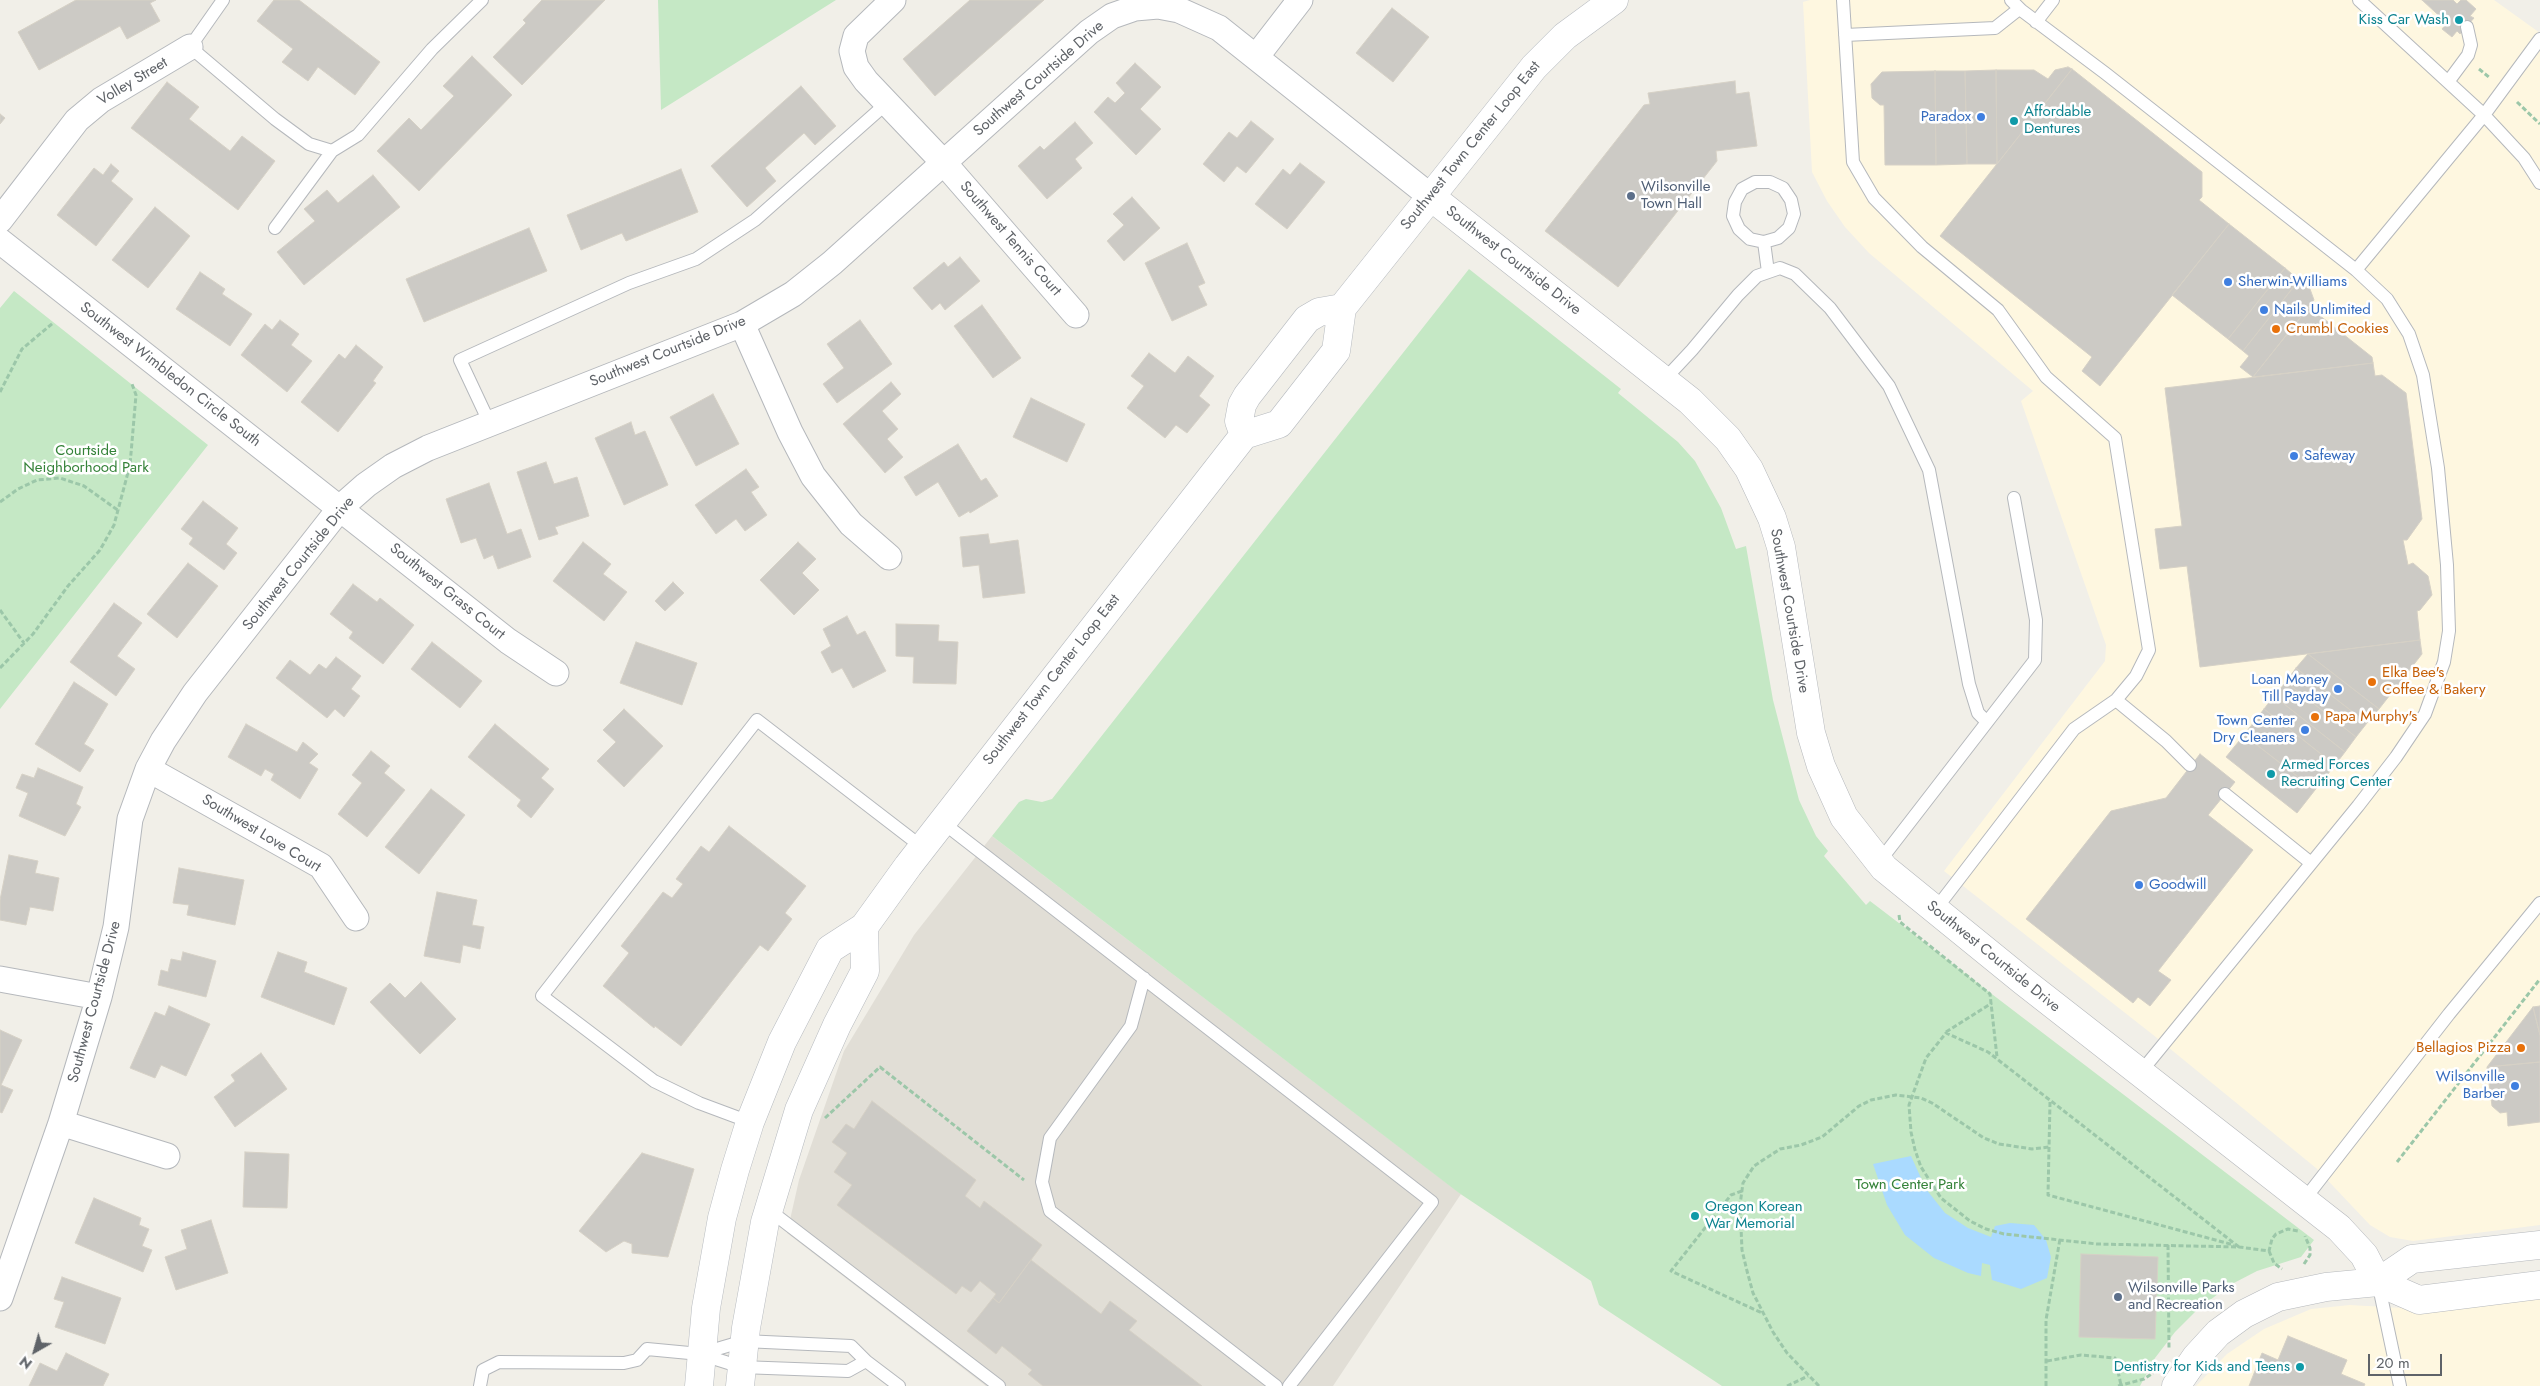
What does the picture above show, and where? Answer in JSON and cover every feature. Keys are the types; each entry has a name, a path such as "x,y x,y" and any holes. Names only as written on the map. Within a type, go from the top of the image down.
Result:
{"main road":[{"name":"Southwest Town Center Loop East","path":"1342,308 1540,61 1584,20 1614,0"},
{"name":"Southwest Courtside Drive","path":"1430,196 1664,380 1710,419 1728,439 1749,469 1763,496 1781,547 1811,733 1821,766 1844,817 1879,862 1904,886 2339,1228 2357,1246 2378,1282"},
{"path":"1342,308 1336,351 1331,358 1279,424 1244,435 1239,421 1242,405 1270,366 1307,319 1324,310 1342,308"},
{"name":"Southwest Town Center Loop East","path":"698,1386 700,1354 722,1218 750,1122 782,1042 825,957 830,950 864,927 922,847 1244,435"},
{"path":"742,1365 754,1276 769,1210 800,1110 837,1025 865,971 864,927"},
{"path":"2174,1380 2218,1333 2260,1305 2300,1291 2378,1282 2412,1259 2540,1244"},
{"path":"2378,1282 2419,1300 2540,1285"}],"street":[{"name":"Southwest Tennis Court","path":"893,0 856,36 852,51 856,67 887,104 944,163 1076,315"},
{"path":"1256,57 1300,0"},
{"name":"Southwest Courtside Drive","path":"2,1285 62,1124 99,997 116,927 130,819 148,769 163,741 196,693 341,507 393,466 490,424 742,324 793,294 832,263 1089,32 1112,16 1135,8 1158,6 1179,10 1219,28 1430,196"},
{"name":"Volley Street","path":"0,220 77,120 100,100 190,47"},
{"name":"Southwest Wimbledon Circle South","path":"0,241 341,507"},
{"path":"742,324 790,432 813,476 851,524 889,557"},
{"name":"Southwest Grass Court","path":"341,507 508,640 556,673"},
{"name":"Southwest Love Court","path":"148,769 321,866 356,918"},
{"path":"0,979 99,997"},
{"path":"62,1124 167,1156"}],"lane":[{"path":"223,0 190,47 309,144 332,151"},
{"path":"274,228 332,151 358,135 432,49 482,0"},
{"path":"1843,0 1852,162 1874,198 1922,247 1998,310 2046,377 2115,438 2150,650 2136,676 2116,700 2074,729 1935,910"},
{"path":"2036,22 2053,0"},
{"path":"2359,0 2484,115 2524,158 2540,183"},
{"path":"1845,35 1995,28 2015,4 2036,22 2106,73 2356,270 2387,298 2409,334 2423,375 2438,468 2447,565 2449,631 2444,662 2425,714 2396,757 2140,1073"},
{"path":"2448,82 2468,55 2471,45 2466,27"},
{"path":"2356,270 2484,115 2540,39"},
{"path":"490,424 460,360 629,283 696,259 755,220 887,104"},
{"path":"1755,182 1770,182 1783,188 1792,200 1794,214 1789,228 1778,238 1764,242 1750,239 1739,230 1733,216 1734,202 1742,189 1755,182"},
{"path":"1764,242 1768,272"},
{"path":"1664,380 1757,276 1780,268 1795,274 1830,308 1893,394 1929,470 1969,684 1978,713 1987,722"},
{"path":"1879,862 2036,660 2036,620 2014,498"},
{"path":"2116,700 2166,741 2190,766"},
{"path":"750,1122 700,1103 654,1081 542,996 757,720 922,847"},
{"path":"2225,794 2311,863"},
{"path":"942,822 1432,1202 1289,1386"},
{"path":"2304,1200 2449,1014 2540,904"},
{"path":"1144,978 1131,1026 1050,1138 1042,1182 1050,1211 1276,1386"},
{"path":"769,1210 999,1386"},
{"path":"2378,1282 2400,1386"},
{"path":"700,1354 742,1365 851,1346 866,1361 899,1386"},
{"path":"480,1386 483,1370 499,1362 624,1363 637,1360 647,1349 700,1354 742,1365 848,1371 866,1361"}],"path":[{"path":"0,392 22,349 53,323"},
{"path":"0,668 33,634 68,586 100,550 114,525 133,445 136,395 132,384"},
{"path":"0,502 18,489 37,480 60,478 84,486 119,510"},
{"path":"0,610 24,643"},
{"path":"1898,912 1900,922 1990,994 1998,1058"},
{"path":"2397,1162 2540,979"},
{"path":"1992,1003 1946,1033 1926,1058 1911,1096 1911,1132 1915,1150 1921,1168 1941,1198 1955,1210 1986,1229 2013,1235 2097,1244 2239,1247 2269,1251"},
{"path":"1946,1033 1998,1058 2050,1101 2239,1247"},
{"path":"823,1120 880,1066 1046,1196"},
{"path":"1819,1386 1787,1353 1762,1313 1753,1293 1742,1250 1740,1227 1743,1183 1751,1170 1770,1153 1822,1137 1859,1106 1871,1100 1896,1095 1911,1096 1932,1103 1984,1138 2016,1148 2049,1147"},
{"path":"2050,1101 2048,1195 2239,1247"},
{"path":"1742,1191 1731,1195 1671,1271 1762,1313"},
{"path":"2285,1270 2274,1263 2269,1251 2272,1239 2282,1230 2288,1229 2301,1232 2309,1242 2310,1255 2303,1266 2297,1269"},
{"path":"2046,1386 2046,1320 2060,1239"},
{"path":"2168,1245 2169,1353"},
{"path":"2047,1361 2081,1354 2115,1358 2119,1385 2144,1379 2174,1380"},
{"path":"1788,1386 1808,1376"}],"shaded area":[{"path":"1810,0 2494,0 2540,33 2540,1225 2413,1241 2390,1237 2370,1225 2316,1168 2152,1034 1944,871 2105,661 2106,645 2021,401 2033,391 1869,253 1845,227 1827,201 1812,172 1803,2"},
{"path":"992,836 1461,1194 1333,1386 986,1386 787,1233 799,1180 844,1051 914,935"},
{"path":"2540,1294 2540,1386 2196,1386 2227,1354 2264,1329 2311,1309 2350,1305 2420,1309"}],"green space":[{"path":"658,0 836,0 661,110"},
{"name":"Town Center Park","path":"1469,269 1621,389 1618,393 1678,442 1695,461 1721,508 1736,549 1746,546 1773,700 1799,800 1816,836 1828,851 1824,856 1866,905 1870,901 2314,1240 2301,1257 2257,1271 2230,1285 2198,1309 2175,1332 2155,1358 2140,1386 1722,1386 1599,1305 1591,1281 1459,1193 992,836 1019,802 1026,799 1042,802 1052,799"},
{"name":"Courtside Neighborhood Park","path":"14,291 208,445 0,709 0,308"}],"water":[{"path":"1911,1156 1926,1189 1945,1213 1968,1228 1991,1237 1995,1226 2010,1223 2034,1225 2046,1240 2051,1257 2047,1278 2021,1289 1992,1280 1990,1265 1982,1263 1981,1276 1968,1273 1934,1258 1905,1235 1887,1205 1873,1164"}],"building":[{"path":"76,0 156,0 150,3 160,21 127,39 120,26 39,70 18,32"},
{"path":"274,0 299,0 380,62 355,95 318,67 308,81 282,62 293,49 257,21"},
{"path":"542,0 605,0 522,85 493,57 526,23 523,20"},
{"path":"970,0 1044,0 935,96 903,59"},
{"name":"Kiss Car Wash","path":"2422,0 2453,0 2457,4 2461,0 2466,0 2476,9 2470,16 2474,18 2460,34 2457,31 2452,37 2442,29 2447,23"},
{"path":"1392,8 1429,37 1393,82 1356,53"},
{"path":"472,56 512,95 419,191 377,151 409,118 421,130 454,96 443,86"},
{"path":"1135,63 1161,87 1140,109 1161,129 1136,155 1094,112 1108,97 1115,103 1125,93 1116,83"},
{"name":"Affordable Dentures","path":"2068,67 2072,69 1997,164 1996,70 2034,70 2048,79 2055,70"},
{"path":"2072,69 2202,172 2202,197 2199,200 2229,224 2100,386 2082,371 2092,357 1940,236"},
{"name":"Paradox","path":"1996,70 1997,164 1967,164 1965,71"},
{"path":"1935,71 1965,71 1967,164 1936,165"},
{"path":"1935,71 1936,165 1885,165 1884,105 1880,105 1872,98 1871,84 1882,72"},
{"name":"Wilsonville Town Hall","path":"1735,81 1736,94 1749,92 1757,146 1716,151 1717,161 1618,287 1545,231 1644,105 1650,104 1648,93"},
{"path":"167,82 199,107 189,119 230,151 242,136 275,161 238,210 131,128"},
{"path":"801,86 836,126 815,145 804,133 765,168 776,181 747,207 711,166"},
{"path":"0,114 5,118 0,124"},
{"path":"1251,121 1274,139 1246,173 1237,166 1224,182 1203,164 1229,132 1237,138"},
{"path":"1075,122 1093,143 1075,159 1082,168 1047,199 1018,166 1040,146 1044,150"},
{"path":"1300,163 1325,182 1287,229 1255,204 1283,169 1290,175"},
{"path":"111,164 119,171 111,181 133,199 96,246 57,215 94,168 103,175"},
{"path":"681,169 698,212 626,241 622,233 581,250 567,215"},
{"path":"373,175 400,207 304,285 277,252 315,221 304,209 327,190 338,203"},
{"path":"1132,197 1160,228 1124,261 1107,241 1124,225 1113,214"},
{"path":"155,207 190,236 148,288 112,260"},
{"name":"Sherwin-Williams","path":"2229,224 2285,268 2228,339 2172,295"},
{"path":"529,228 547,271 424,322 406,279"},
{"path":"1187,243 1205,283 1198,286 1207,305 1172,321 1145,263"},
{"path":"960,257 980,281 945,310 940,303 932,310 913,288 944,262 948,267"},
{"name":"Nails Unlimited","path":"2285,268 2299,280 2243,351 2228,339"},
{"path":"200,272 225,289 222,294 252,314 230,346 176,309"},
{"name":"Crumbl Cookies","path":"2299,280 2310,289 2314,300 2253,377 2240,367 2249,356 2243,351"},
{"path":"982,305 1021,358 993,378 954,326"},
{"path":"2309,307 2372,357 2373,363 2253,377"},
{"path":"280,320 299,334 291,345 312,361 287,392 241,355 265,324 272,330"},
{"path":"860,320 892,364 837,403 823,384 844,368 827,344"},
{"path":"356,345 383,367 373,381 376,383 338,432 301,402 339,354 345,359"},
{"path":"1149,353 1175,373 1188,356 1214,376 1199,396 1210,405 1187,433 1176,425 1165,438 1127,408 1144,386 1131,376"},
{"name":"Safeway","path":"2373,363 2375,376 2382,375 2406,393 2422,519 2407,540 2403,540 2408,565 2413,563 2428,576 2432,595 2420,610 2417,611 2420,640 2200,667 2187,566 2160,569 2155,529 2182,526 2165,388"},
{"path":"891,382 901,394 882,411 898,429 887,439 903,457 885,473 843,424"},
{"path":"713,394 739,444 696,466 670,417"},
{"path":"1031,398 1085,424 1067,462 1013,437"},
{"path":"631,422 635,435 645,431 668,485 624,505 595,438"},
{"path":"958,444 981,481 986,478 998,496 970,513 969,511 959,517 938,482 916,496 904,477"},
{"path":"546,462 554,484 577,477 589,516 555,527 558,534 539,540 517,472"},
{"path":"746,469 759,487 751,492 767,515 745,531 736,519 716,534 695,505"},
{"path":"489,483 507,534 521,529 531,557 498,569 493,555 484,559 476,538 461,543 446,499"},
{"path":"203,501 238,528 226,544 237,553 224,570 189,544 193,538 181,529"},
{"path":"988,534 990,544 1018,540 1025,593 983,598 979,565 963,567 960,537"},
{"path":"583,542 611,564 603,574 627,592 604,621 553,581"},
{"path":"798,542 816,559 802,573 819,590 794,615 760,580"},
{"path":"188,563 218,586 177,638 147,614"},
{"path":"673,582 684,593 665,611 655,601"},
{"path":"353,584 377,602 380,598 414,625 383,664 349,638 353,632 330,614"},
{"path":"114,603 142,623 117,656 135,669 116,696 70,662"},
{"path":"847,616 857,635 865,631 886,671 853,688 842,668 832,673 821,652 831,646 823,629"},
{"path":"896,624 939,625 938,641 958,642 956,684 913,683 914,657 896,656"},
{"name":"Elka Bee's Coffee & Bakery","path":"2420,640 2422,654 2379,709 2308,654"},
{"path":"432,642 482,681 460,708 411,669"},
{"path":"636,642 697,663 682,705 620,683"},
{"name":"Loan Money Till Payday","path":"2308,654 2379,709 2367,723 2296,668"},
{"path":"336,657 361,676 351,689 360,696 344,717 335,709 327,718 276,678 290,660 310,675 319,664 326,669"},
{"path":"2296,668 2367,723 2356,737 2286,682"},
{"path":"74,682 108,704 84,744 94,750 80,772 35,744"},
{"name":"Papa Murphy's","path":"2286,682 2356,737 2345,752 2274,696"},
{"name":"Town Center Dry Cleaners","path":"2274,696 2345,752 2335,765 2264,709"},
{"path":"624,709 663,746 624,787 597,761 616,742 603,730"},
{"path":"2264,709 2335,765 2315,790 2244,735"},
{"path":"246,724 297,752 303,742 318,754 309,763 318,769 300,799 271,780 274,774 265,769 261,776 228,757"},
{"path":"495,724 549,769 541,778 554,789 531,818 517,806 521,800 468,757"},
{"name":"Armed Forces Recruiting Center","path":"2244,735 2315,790 2297,813 2226,757"},
{"path":"371,751 390,766 384,773 405,790 367,837 338,814 362,783 352,775"},
{"name":"Goodwill","path":"2200,754 2235,782 2208,815 2253,850 2158,971 2171,980 2150,1006 2138,997 2133,1003 2026,919 2111,811 2166,798"},
{"path":"38,768 83,787 76,804 81,807 65,836 19,816 28,793 16,788 22,774 34,778"},
{"path":"431,789 465,815 419,874 385,847"},
{"path":"729,826 806,886 785,913 792,919 768,951 760,945 681,1046 655,1026 654,1028 603,986 629,953 621,946 663,892 672,898 683,884 676,879 701,846 709,852"},
{"path":"9,855 38,861 35,873 59,878 53,911 30,907 26,925 0,920 0,900"},
{"path":"179,868 244,880 235,925 187,915 189,905 173,903"},
{"path":"437,892 477,900 472,925 484,927 480,949 463,945 460,963 424,956"},
{"path":"183,952 216,961 206,997 158,985 161,970 168,972 171,959 181,961"},
{"path":"278,952 307,962 304,972 347,988 334,1025 261,997"},
{"path":"421,982 456,1019 420,1054 370,1002 390,983 405,998"},
{"path":"169,1006 210,1024 186,1076 161,1065 155,1078 130,1068 155,1012 165,1016"},
{"path":"2540,1006 2540,1035 2533,1007"},
{"name":"Bellagios Pizza","path":"2533,1007 2540,1035 2540,1062 2487,1067"},
{"path":"0,1030 22,1040 1,1085 13,1090 2,1113 0,1112"},
{"path":"261,1053 287,1089 235,1127 214,1097 235,1081 231,1075"},
{"name":"Wilsonville Barber","path":"2540,1062 2540,1122 2508,1126 2507,1112 2500,1113 2492,1106 2487,1067"},
{"path":"872,1101 976,1180 965,1196 980,1208 984,1201 1042,1245 999,1303 993,1298 996,1294 980,1281 971,1292 962,1286 956,1294 837,1205 852,1185 834,1172 847,1153 832,1142 846,1124 854,1129"},
{"path":"245,1152 289,1154 287,1208 243,1207"},
{"path":"642,1153 694,1169 668,1257 632,1253 632,1244 624,1241 606,1252 579,1231"},
{"path":"94,1198 141,1218 139,1225 149,1229 142,1246 152,1250 143,1272 75,1243"},
{"path":"211,1220 228,1273 176,1290 165,1257 187,1249 181,1230"},
{"name":"Wilsonville Parks and Recreation","path":"2081,1254 2158,1257 2155,1339 2079,1337"},
{"path":"1031,1260 1101,1314 1110,1301 1137,1321 1129,1330 1202,1386 1043,1386 1028,1374 1032,1370 1002,1346 996,1354 967,1331 993,1298 999,1303"},
{"path":"62,1277 121,1298 105,1344 55,1327 64,1302 54,1299"},
{"name":"Dentistry for Kids and Teens","path":"2288,1336 2347,1360 2341,1374 2365,1384 2364,1386 2249,1386 2262,1353 2278,1360"},
{"path":"66,1353 109,1374 103,1386 29,1386 40,1363 57,1371"}],"place":[{"name":"Kiss Car Wash","path":"2459,20"},
{"name":"Paradox","path":"1981,117"},
{"name":"Affordable Dentures","path":"2014,121"},
{"name":"Wilsonville Town Hall","path":"1631,196"},
{"name":"Sherwin-Williams","path":"2228,282"},
{"name":"Nails Unlimited","path":"2264,310"},
{"name":"Crumbl Cookies","path":"2276,329"},
{"name":"Safeway","path":"2294,456"},
{"name":"Elka Bee's Coffee & Bakery","path":"2372,682"},
{"name":"Loan Money Till Payday","path":"2338,689"},
{"name":"Papa Murphy's","path":"2315,717"},
{"name":"Town Center Dry Cleaners","path":"2305,730"},
{"name":"Armed Forces Recruiting Center","path":"2271,774"},
{"name":"Goodwill","path":"2139,885"},
{"name":"Bellagios Pizza","path":"2521,1048"},
{"name":"Wilsonville Barber","path":"2515,1086"},
{"name":"Oregon Korean War Memorial","path":"1695,1216"},
{"name":"Wilsonville Parks and Recreation","path":"2118,1297"},
{"name":"Dentistry for Kids and Teens","path":"2300,1367"}]}
